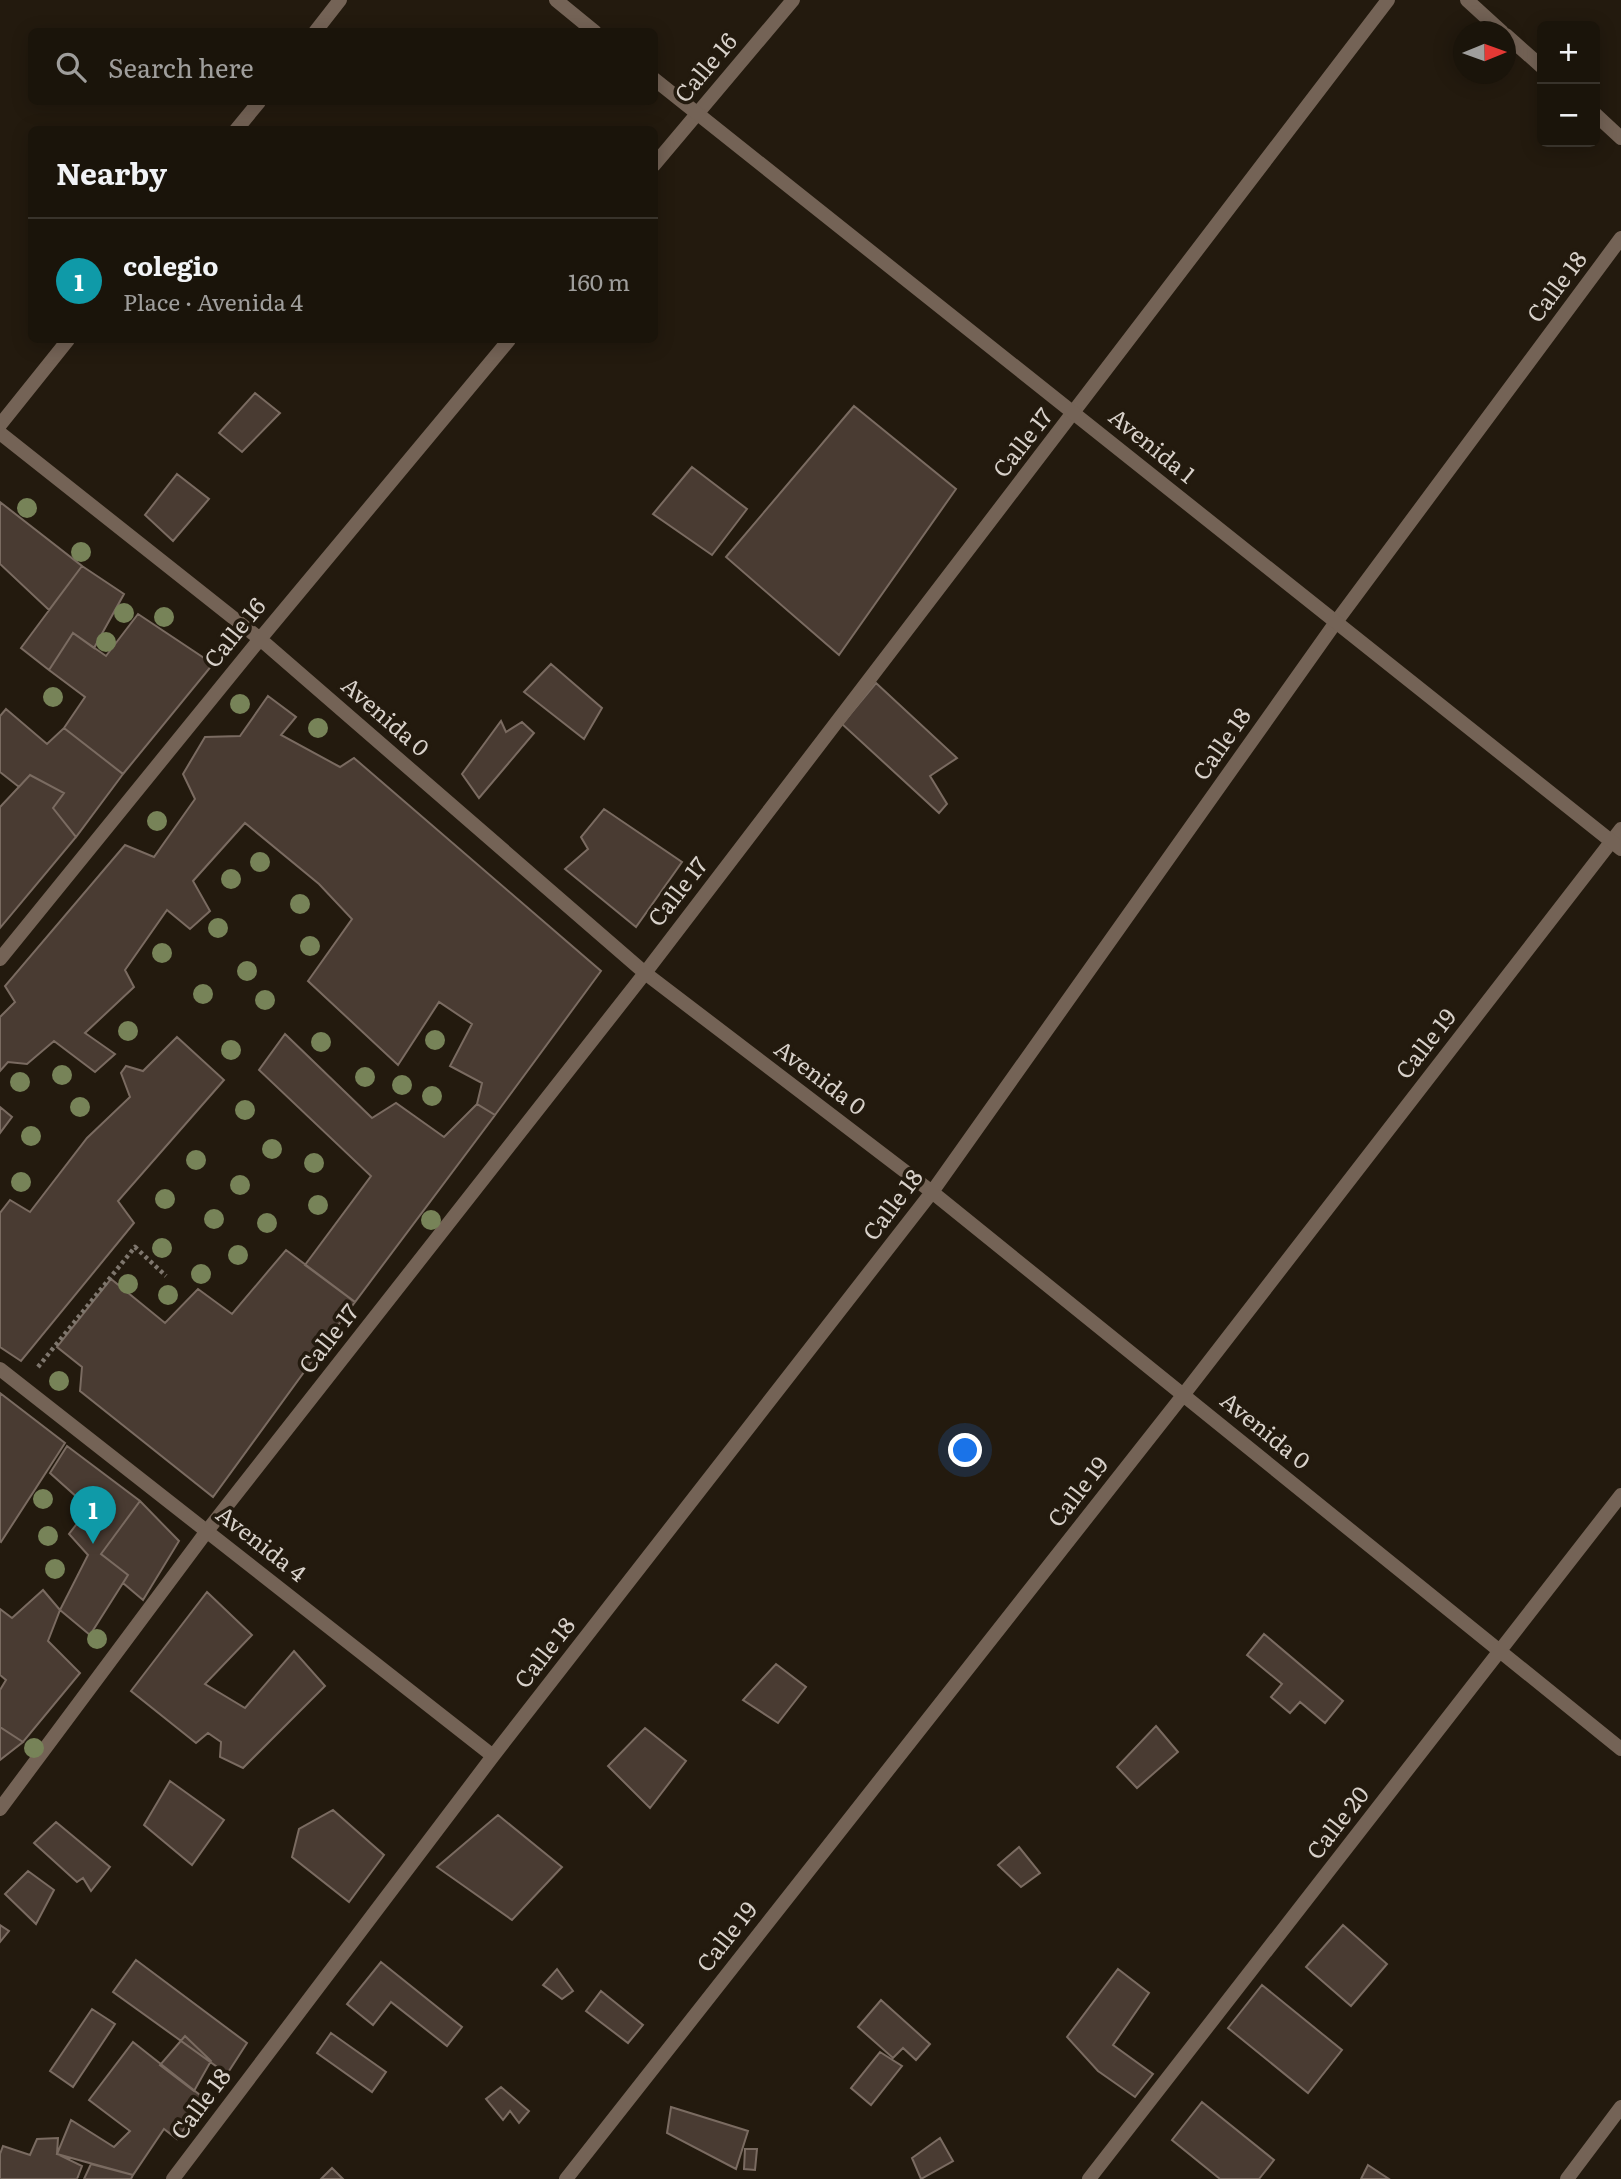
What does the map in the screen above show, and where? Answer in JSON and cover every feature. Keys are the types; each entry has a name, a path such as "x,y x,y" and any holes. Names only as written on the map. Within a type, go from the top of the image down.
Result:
{"street":[{"path":"317,28 340,0"},
{"path":"556,0 590,28"},
{"name":"Calle 16","path":"658,160 793,0"},
{"name":"Calle 17","path":"0,1809 207,1531 645,973 1388,0"},
{"path":"1467,0 1491,21"},
{"path":"1516,44 1537,63"},
{"name":"Avenida 1","path":"658,82 1616,845"},
{"path":"239,126 256,105"},
{"path":"1600,119 1621,138"},
{"name":"Calle 18","path":"173,2179 493,1756 932,1192 1336,622 1621,238"},
{"path":"0,425 66,343"},
{"name":"Calle 16","path":"0,959 260,639 507,343"},
{"name":"Avenida 0","path":"0,433 260,639 645,973 932,1192 1621,1749"},
{"name":"Calle 19","path":"566,2179 1616,845 1621,829"},
{"name":"Avenida 4","path":"0,1369 493,1756"},
{"name":"Calle 20","path":"1089,2179 1621,1495"},
{"path":"1567,2179 1621,2107"}],"path":[{"path":"23,1387 135,1247 166,1276"}],"building":[{"path":"255,393 280,413 242,452 219,433"},
{"path":"854,406 956,489 839,655 726,557"},
{"path":"692,467 747,509 712,555 653,514"},
{"path":"177,474 209,499 173,541 145,515"},
{"path":"0,502 82,566 49,610 0,564"},
{"path":"82,566 124,594 94,648 73,633 49,670 21,648"},
{"path":"138,614 213,664 123,774 64,728 85,697 49,670 73,633 106,656"},
{"path":"551,664 602,708 584,739 524,692"},
{"path":"876,683 957,758 930,776 947,804 939,813 842,724"},
{"path":"268,696 296,717 281,735 340,767 354,758 601,971 495,1115 477,1104 482,1083 450,1066 472,1024 439,1002 398,1065 308,981 352,919 319,884 245,823 193,881 210,911 190,929 167,910 125,970 134,987 85,1033 115,1054 95,1072 54,1041 27,1064 8,1062 0,1071 0,1017 15,1002 5,986 125,845 154,857 195,799 183,774 205,737 240,736"},
{"path":"6,709 47,744 64,728 123,774 76,837 53,808 64,793 30,775 19,787 0,772 0,716"},
{"path":"501,721 506,732 522,722 534,733 479,798 462,774"},
{"path":"30,775 64,793 53,808 76,837 0,928 0,807"},
{"path":"604,809 682,862 636,927 565,869 588,849 581,837"},
{"path":"285,1034 372,1118 396,1103 444,1137 477,1104 495,1115 355,1302 305,1265 371,1176 259,1070"},
{"path":"177,1037 224,1080 118,1201 134,1223 21,1361 0,1347 0,1213 10,1200 30,1212 87,1138 130,1097 121,1073 126,1066 143,1071"},
{"path":"0,1107 12,1117 0,1133"},
{"path":"286,1250 355,1302 213,1497 80,1391 82,1367 57,1347 111,1279 165,1323 198,1289 232,1314"},
{"path":"0,1393 65,1443 1,1542 0,1541"},
{"path":"67,1446 140,1501 101,1554 128,1575 90,1635 60,1610 88,1555 69,1534 89,1508 50,1473"},
{"path":"140,1501 179,1541 143,1600 123,1583 128,1575 101,1554"},
{"path":"43,1590 60,1610 48,1641 80,1673 23,1742 0,1727 0,1690 6,1680 0,1675 0,1609 12,1618"},
{"path":"207,1592 252,1635 205,1684 245,1708 294,1651 325,1686 243,1768 220,1757 221,1742 208,1733 196,1743 131,1691"},
{"path":"1264,1634 1343,1701 1325,1723 1300,1702 1290,1713 1271,1697 1282,1684 1247,1655"},
{"path":"776,1664 806,1687 778,1723 743,1700"},
{"path":"1156,1726 1178,1752 1137,1788 1117,1767"},
{"path":"0,1727 23,1742 0,1760"},
{"path":"645,1728 686,1761 650,1808 608,1766"},
{"path":"170,1781 224,1820 192,1865 144,1825"},
{"path":"333,1810 384,1855 349,1902 292,1857 299,1829"},
{"path":"498,1815 562,1867 512,1920 437,1867"},
{"path":"56,1822 110,1867 91,1891 83,1878 77,1882 34,1843"},
{"path":"1019,1847 1040,1873 1021,1887 998,1865"},
{"path":"28,1871 54,1890 36,1924 5,1894"},
{"path":"0,1925 9,1931 0,1942"},
{"path":"1343,1925 1387,1964 1351,2006 1306,1967"},
{"path":"136,1960 247,2043 227,2074 113,1992"},
{"path":"381,1962 462,2027 447,2046 391,2002 373,2025 347,2004"},
{"path":"557,1969 573,1991 562,1999 543,1985"},
{"path":"1118,1969 1149,1993 1113,2045 1153,2074 1135,2097 1098,2071 1067,2037"},
{"path":"1262,1985 1342,2050 1308,2093 1228,2028"},
{"path":"601,1991 643,2025 628,2043 586,2011"},
{"path":"881,2000 930,2044 916,2060 903,2048 893,2058 858,2027"},
{"path":"92,2009 115,2024 73,2087 50,2071"},
{"path":"331,2033 386,2072 372,2092 317,2053"},
{"path":"185,2036 211,2061 194,2091 160,2065"},
{"path":"133,2042 205,2099 177,2139 164,2129 133,2175 57,2154 71,2120 114,2147 130,2131 89,2100"},
{"path":"880,2052 902,2066 871,2105 851,2088"},
{"path":"501,2087 529,2111 519,2123 510,2111 503,2120 486,2099"},
{"path":"1202,2102 1274,2160 1259,2179 1220,2179 1172,2140"},
{"path":"671,2107 748,2131 736,2169 667,2133"},
{"path":"58,2138 57,2154 82,2166 77,2179 0,2179 0,2154 3,2146 30,2155 37,2139"},
{"path":"940,2138 953,2161 921,2179 912,2158"},
{"path":"745,2149 757,2149 755,2170 744,2169"},
{"path":"91,2164 133,2175 131,2179 84,2179"},
{"path":"1368,2165 1389,2179 1361,2179"},
{"path":"332,2168 343,2179 321,2179"}],"place":[{"name":"colegio","path":"93,1544"}]}
